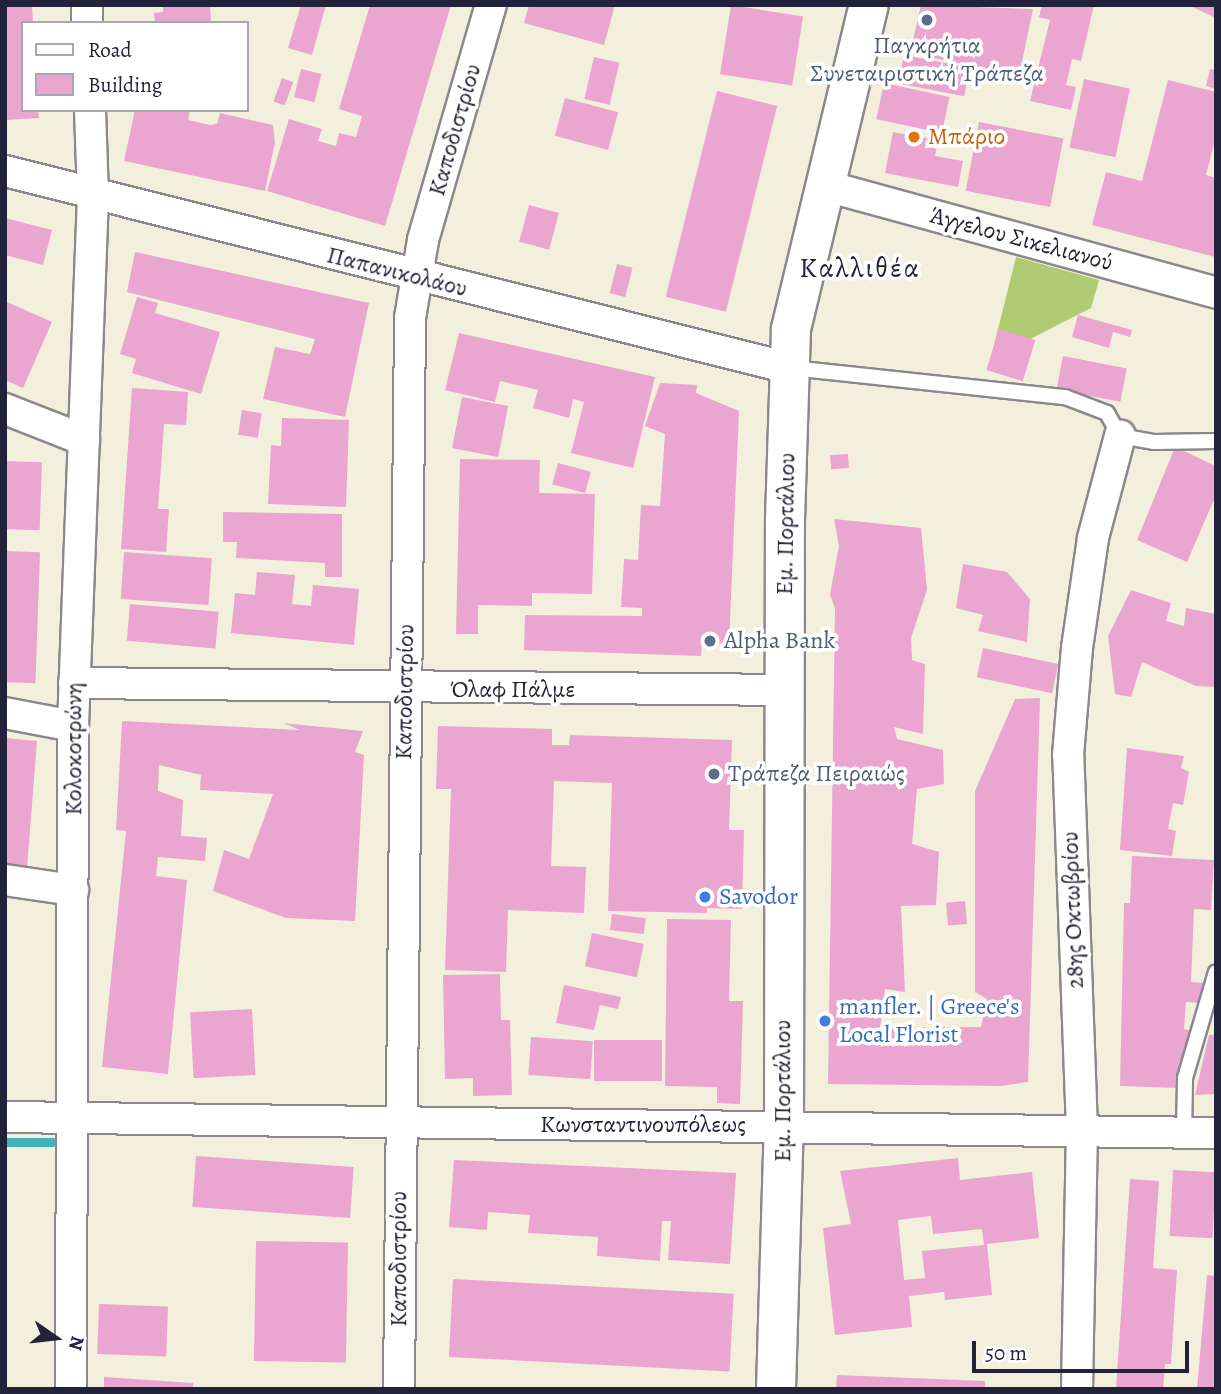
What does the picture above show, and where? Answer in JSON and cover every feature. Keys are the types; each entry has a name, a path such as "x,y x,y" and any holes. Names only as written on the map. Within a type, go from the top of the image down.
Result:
{"main road":[{"name":"Εμ. Πορτάλιου","path":"776,1389 784,1126 784,690 789,368 794,310 869,5"}],"street":[{"name":"Καποδιστρίου","path":"399,1389 409,346 415,276 491,5"},
{"name":"Κολοκοτρώνη","path":"71,1389 73,726 93,196 90,112"},
{"name":"Παπανικολάου","path":"5,171 93,196 789,368"},
{"name":"Άγγελου Σικελιανού","path":"826,186 1216,293"},
{"path":"5,409 84,440"},
{"name":"28ης Οκτωβρίου","path":"1077,1389 1082,1130 1069,809 1070,702 1093,538 1120,436"},
{"name":"Όλαφ Πάλμε","path":"74,683 405,690 784,690"},
{"path":"5,713 73,726"},
{"path":"5,880 73,890"},
{"name":"Κωνσταντινουπόλεως","path":"5,1117 1216,1133"}],"lane":[{"path":"789,368 1065,397 1107,413 1120,436 1154,442 1216,441"},
{"path":"1184,1132 1185,1078 1216,972"}],"green space":[{"path":"1016,257 1099,280 1091,308 1005,352 993,349"}],"building":[{"path":"5,5 32,5 33,21 21,21 21,112 38,112 39,118 5,120"},
{"path":"163,5 210,5 211,21 155,21 154,13 163,12"},
{"path":"301,5 326,5 312,55 288,48"},
{"path":"370,5 451,5 385,226 267,191 289,119 322,129 318,141 336,146 339,133 356,137 362,116 339,109"},
{"path":"529,5 615,5 604,45 524,23"},
{"path":"731,5 803,16 792,86 720,74"},
{"path":"921,5 1033,9 1019,76 910,53"},
{"path":"1042,5 1094,5 1081,61 1072,59 1066,85 1076,87 1071,110 1030,101 1050,20 1039,17"},
{"path":"1188,5 1216,5 1216,18"},
{"path":"904,55 970,68 964,96 898,83"},
{"path":"594,57 619,63 610,105 584,99"},
{"path":"301,69 321,74 314,102 294,97"},
{"path":"1210,69 1216,70 1216,89 1206,86"},
{"path":"282,78 293,82 285,106 273,101"},
{"path":"1084,79 1130,89 1115,157 1069,147"},
{"path":"1168,80 1216,92 1216,136 1206,175 1216,178 1215,257 1092,225 1106,172 1142,181"},
{"path":"884,83 950,97 942,133 876,119"},
{"path":"717,91 777,106 726,312 666,297"},
{"path":"565,98 618,112 608,150 555,136"},
{"path":"135,112 190,112 188,120 210,125 217,124 220,113 273,125 275,142 265,191 124,161"},
{"path":"979,122 1063,138 1050,207 966,191"},
{"path":"893,132 938,140 935,156 963,161 958,187 885,173"},
{"path":"529,205 559,213 549,250 519,242"},
{"path":"5,218 52,230 43,265 5,255"},
{"path":"135,252 369,303 345,417 263,399 275,347 310,354 315,339 127,292"},
{"path":"617,264 633,268 625,297 610,293"},
{"path":"137,297 158,303 155,313 220,332 201,394 132,373 136,359 120,354"},
{"path":"5,301 52,322 23,388 5,380"},
{"path":"1078,315 1132,330 1130,337 1113,332 1109,348 1072,337"},
{"path":"999,329 1035,340 1023,381 986,370"},
{"path":"459,333 655,377 633,468 571,453 584,402 573,399 569,418 533,408 538,390 500,381 495,402 445,390"},
{"path":"1063,356 1127,368 1120,402 1057,389"},
{"path":"660,383 697,385 696,393 739,411 729,644 702,642 701,656 524,650 525,615 642,616 642,608 621,607 624,559 638,560 641,505 660,506 665,434 645,426"},
{"path":"132,388 188,392 186,425 164,424 158,509 169,509 166,552 121,549"},
{"path":"462,397 508,406 498,457 452,448"},
{"path":"242,410 262,413 258,438 238,435"},
{"path":"282,418 349,420 346,507 268,504 271,445 281,446"},
{"path":"1175,447 1216,466 1216,495 1187,562 1137,540"},
{"path":"848,454 849,468 831,469 830,455"},
{"path":"460,459 540,460 539,493 595,494 592,594 532,593 532,606 478,605 478,634 456,634"},
{"path":"5,461 42,462 40,530 5,529"},
{"path":"558,463 591,472 585,493 552,484"},
{"path":"223,512 342,514 342,577 325,577 325,563 236,558 237,542 223,542"},
{"path":"834,519 921,528 927,590 911,638 912,660 925,664 923,734 894,727 897,739 943,750 944,784 917,789 912,844 939,852 936,905 901,906 905,992 885,989 880,1028 981,1027 987,999 975,992 975,791 1015,699 1040,698 1028,1082 1001,1086 828,1084 835,609 830,594 839,546"},
{"path":"5,551 40,552 35,683 5,682"},
{"path":"124,552 212,558 209,605 121,599"},
{"path":"963,564 1007,572 1030,599 1027,642 978,631 983,615 956,608"},
{"path":"257,572 295,575 292,604 311,606 313,585 359,589 354,645 231,633 235,593 255,595"},
{"path":"1131,590 1171,603 1166,621 1184,626 1186,608 1216,614 1216,687 1196,686 1142,662 1131,697 1115,694 1108,636"},
{"path":"130,604 219,612 215,649 127,641"},
{"path":"983,648 1058,664 1052,693 977,677"},
{"path":"122,721 300,730 283,723 363,731 355,752 364,755 355,921 286,918 213,891 224,850 249,859 273,794 200,790 201,775 159,765 158,791 183,800 181,836 207,838 205,861 158,857 156,876 187,880 168,1074 102,1067 126,831 116,830"},
{"path":"438,726 552,729 552,745 569,745 570,735 732,740 729,830 744,830 742,909 707,908 707,913 608,911 612,783 554,781 551,866 586,867 584,913 508,910 506,972 445,970 451,789 436,789"},
{"path":"5,738 37,741 27,868 5,866"},
{"path":"1127,748 1184,756 1181,768 1189,772 1183,805 1173,803 1168,829 1176,831 1172,856 1120,850"},
{"path":"1132,856 1214,860 1211,910 1194,909 1191,982 1204,983 1203,1003 1186,1002 1184,1029 1195,1032 1178,1088 1120,1086 1124,903 1130,903"},
{"path":"965,901 967,924 948,926 946,903"},
{"path":"612,914 646,918 644,934 610,930"},
{"path":"667,919 731,920 729,1001 743,1001 740,1104 717,1103 717,1087 665,1086"},
{"path":"592,933 644,944 637,977 585,966"},
{"path":"500,974 501,1020 510,1020 512,1095 473,1096 473,1078 445,1079 443,975"},
{"path":"564,985 621,997 618,1009 600,1005 594,1030 556,1023"},
{"path":"252,1009 255,1075 194,1078 190,1012"},
{"path":"1209,1035 1216,1035 1216,1094 1195,1095"},
{"path":"531,1037 593,1041 590,1079 528,1075"},
{"path":"594,1040 662,1040 662,1081 594,1081"},
{"path":"196,1156 354,1167 350,1218 192,1207"},
{"path":"958,1158 960,1180 1032,1172 1039,1238 987,1244 992,1295 945,1300 944,1292 909,1296 912,1327 835,1335 823,1228 851,1224 840,1171","holes":["931,1216 933,1234 982,1229 984,1245 922,1251 925,1278 904,1280 898,1220"]},
{"path":"454,1160 736,1173 730,1264 668,1260 671,1221 662,1221 660,1261 597,1256 598,1237 528,1233 530,1215 488,1212 487,1230 449,1227"},
{"path":"1173,1170 1216,1172 1212,1238 1170,1236"},
{"path":"1130,1179 1159,1181 1153,1268 1177,1270 1171,1364 1165,1364 1163,1389 1116,1389"},
{"path":"256,1241 348,1243 346,1363 254,1361"},
{"path":"1207,1275 1216,1276 1216,1389 1197,1389"},
{"path":"453,1279 734,1294 730,1372 449,1357"},
{"path":"99,1304 168,1306 166,1356 97,1354"},
{"path":"837,1375 985,1381 985,1389 836,1389"},
{"path":"104,1377 193,1383 193,1389 104,1389"}],"waterway":[{"path":"5,1142 52,1142"}],"place":[{"name":"Παγκρήτια Συνεταιριστική Τράπεζα","path":"927,20"},
{"name":"Μπάριο","path":"914,137"},
{"name":"Alpha Bank","path":"710,641"},
{"name":"Τράπεζα Πειραιώς","path":"714,774"},
{"name":"Savodor","path":"705,897"},
{"name":"manfler. | Greece's Local Florist","path":"825,1021"}],"district":[{"name":"Καλλιθέα","path":"860,268"}]}
